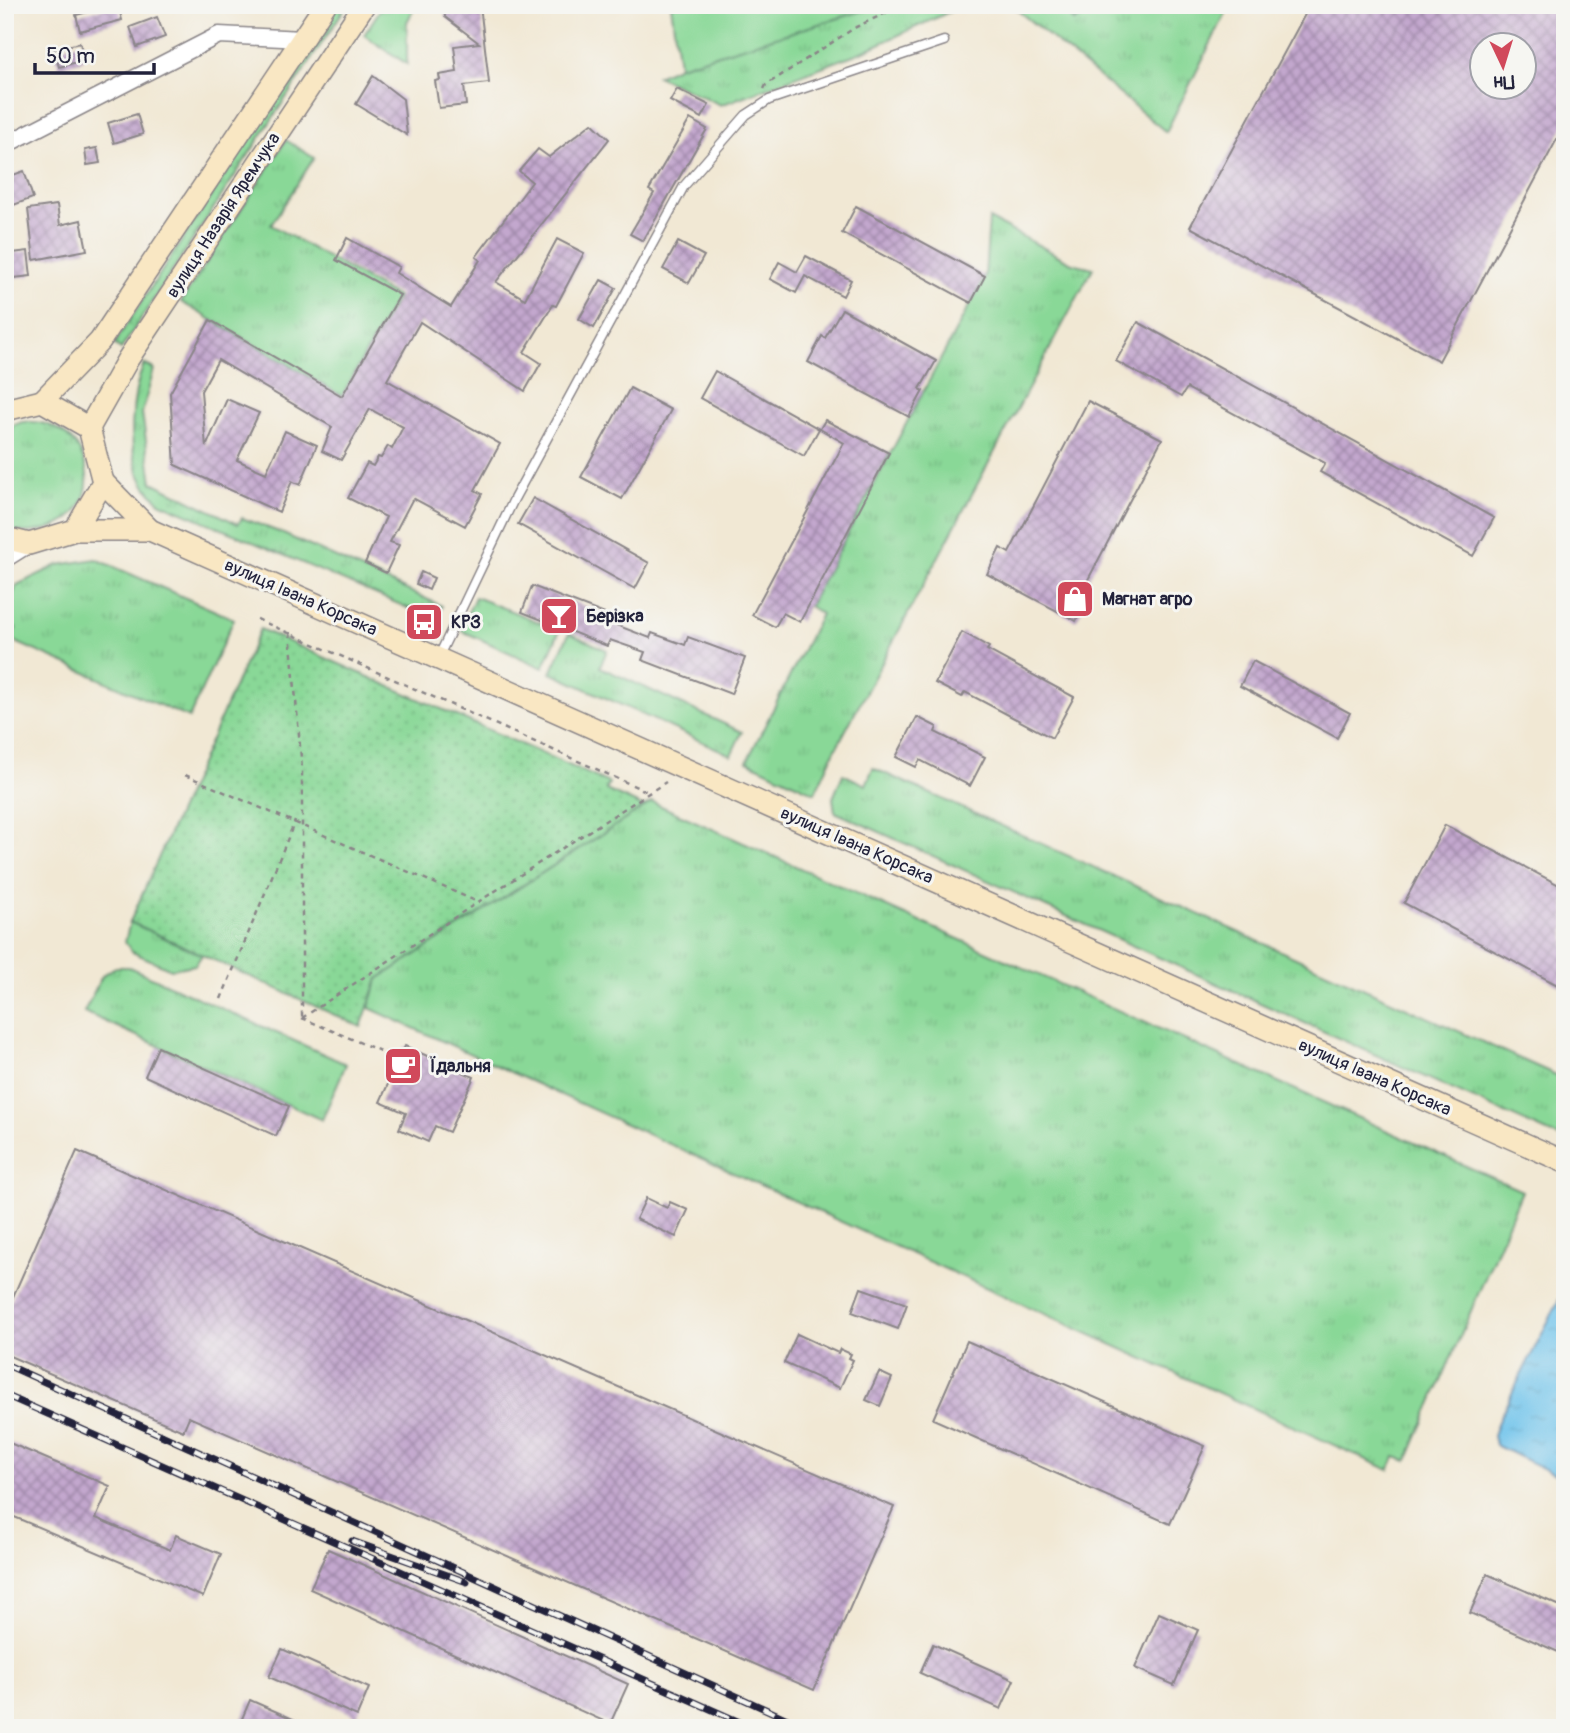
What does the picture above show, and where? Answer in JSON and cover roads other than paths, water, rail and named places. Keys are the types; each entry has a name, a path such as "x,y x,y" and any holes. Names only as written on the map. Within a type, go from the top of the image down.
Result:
{"street":[{"name":"вулиця Назарія Яремчука","path":"43,401 100,341 325,5"},
{"name":"вулиця Назарія Яремчука","path":"89,428 128,359 364,5"},
{"path":"5,145 219,35 303,39"},
{"path":"5,410 43,401 89,428 103,482 150,530"},
{"path":"75,530 103,482"},
{"path":"5,559 29,544 75,530 150,530"},
{"name":"вулиця Івана Корсака","path":"150,530 1565,1162"},
{"path":"5,538 29,544"}],"lane":[{"path":"438,658 514,499 684,187 746,114 769,100 944,41"}],"water":[{"path":"1565,1288 1565,1479 1495,1445 1493,1436"}],"railway":[{"path":"5,1364 807,1728"},
{"path":"5,1395 753,1728"},
{"path":"352,1541 467,1582"}],"place":[{"name":"Магнат агро","path":"1075,599"},
{"name":"Берізка","path":"559,616"},
{"name":"КРЗ","path":"424,622"},
{"name":"Їдальня","path":"403,1066"}]}
